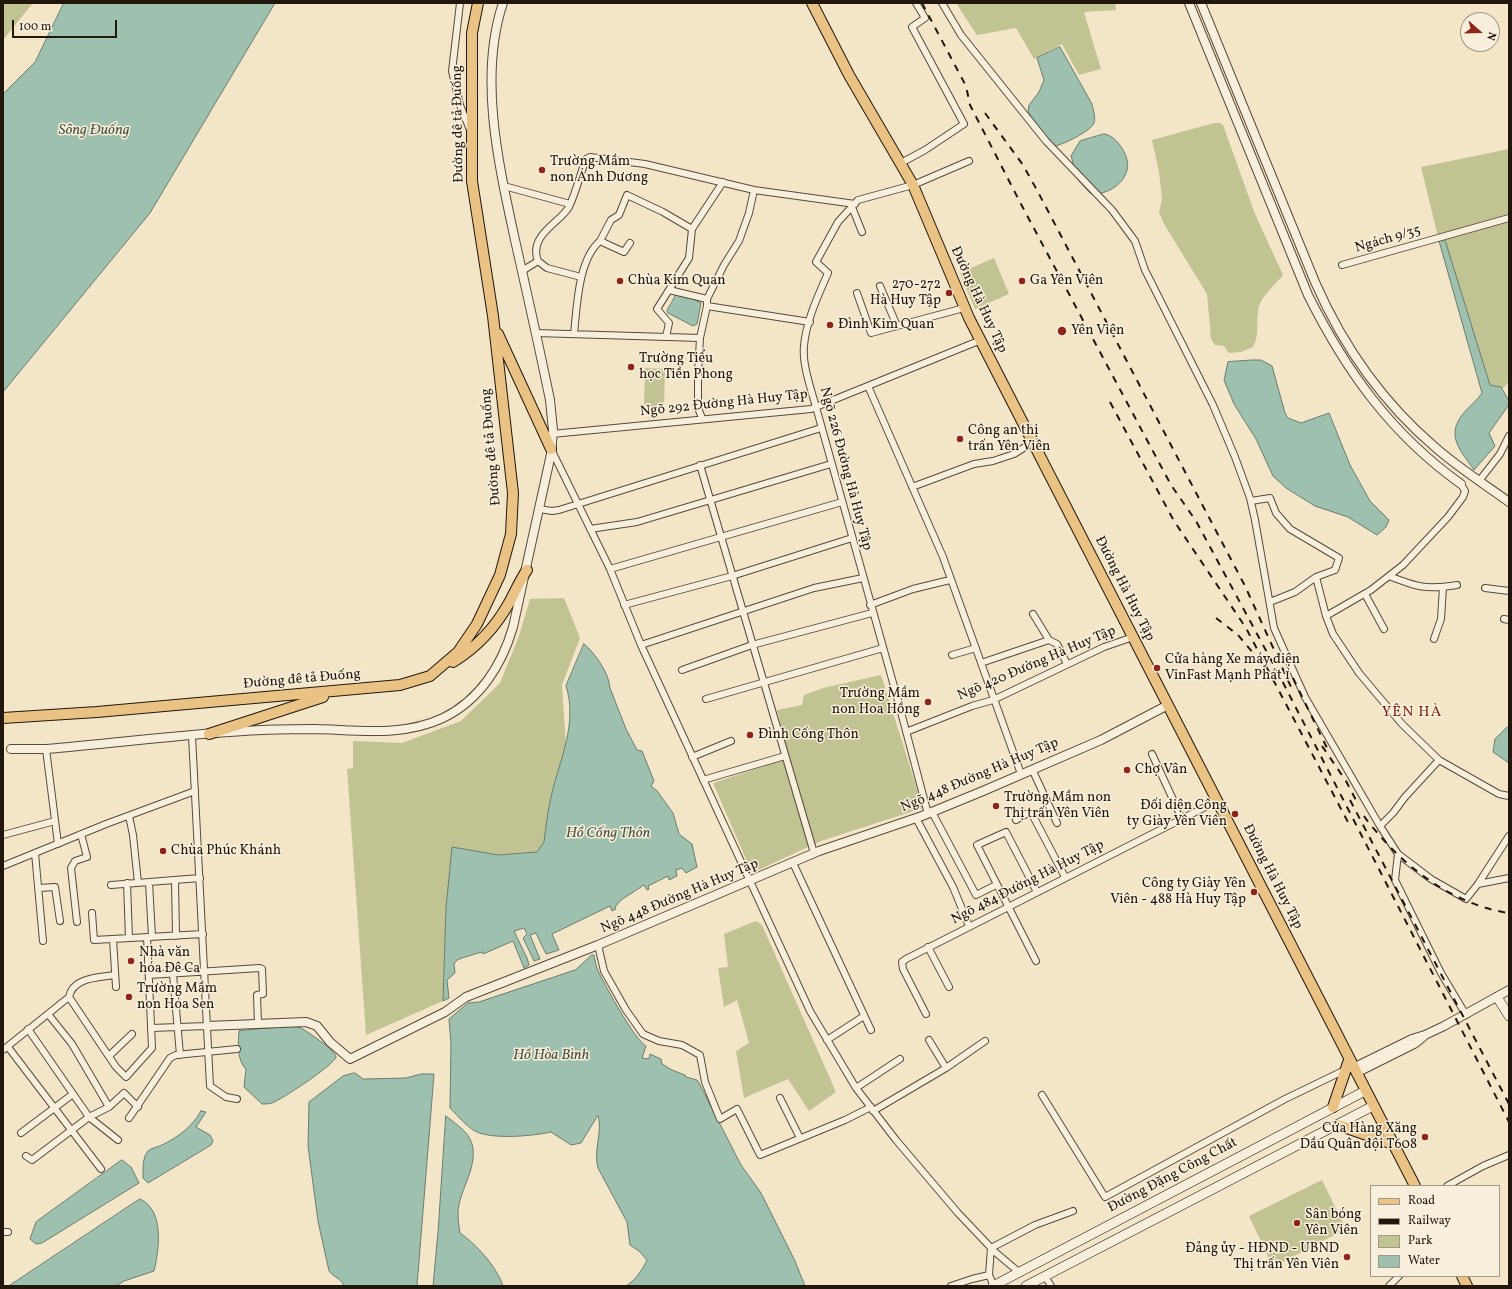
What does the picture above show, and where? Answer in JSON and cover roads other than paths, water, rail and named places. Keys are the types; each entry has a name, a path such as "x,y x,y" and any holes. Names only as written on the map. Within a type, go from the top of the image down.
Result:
{"main road":[{"name":"Đường đê tả Đuống","path":"3,718 97,712 400,685 430,676 458,652 478,624 500,575 511,534 513,493 494,327 472,181 472,33 478,3"},
{"name":"Đường Hà Huy Tập","path":"812,3 849,75 913,185 964,308 1217,801 1351,1068 1365,1090 1414,1185"},
{"path":"494,327 551,449"},
{"path":"430,676 467,653 487,634 506,609 527,570"},
{"path":"209,734 340,691"},
{"path":"1496,997 1509,1016"},
{"path":"1332,1107 1351,1068"},
{"name":"Đường Đặng Công Chất","path":"994,1286 1365,1090"},
{"path":"1026,1286 1373,1106"},
{"path":"1338,1125 1393,1144"},
{"path":"1045,1259 1049,1274"},
{"path":"1463,1277 1468,1286"}],"street":[{"path":"460,3 452,71 460,105 465,120 473,134"},
{"path":"10,749 46,749 209,734 287,729 389,731 420,726 444,718 468,702 485,685 499,664 513,627 527,570 551,449 552,434 550,400 504,186 493,121 494,49 503,3"},
{"path":"901,162 925,150 964,124 912,27 925,18 916,3"},
{"path":"942,3 961,35 1046,141 1112,210 1135,240 1145,270 1213,405 1235,457 1251,501 1274,628 1305,696 1380,826 1398,854 1432,879 1466,899 1478,884 1509,836"},
{"path":"1189,3 1308,295 1329,338 1343,361 1389,420 1428,458 1462,484 1465,490 1463,497 1448,517 1403,565 1365,594 1326,616"},
{"path":"1202,3 1327,308 1350,350 1398,412 1435,447 1509,502"},
{"path":"582,277 547,268 538,261 536,249 548,227 568,208 586,159 590,157 644,164 754,190 854,205 862,232"},
{"name":"Ngõ 226 Đường Hà Huy Tập","path":"969,161 913,185 858,200 838,222 816,262 828,273 810,322 804,347 808,377 821,428 872,613 930,813 976,895 996,885"},
{"path":"666,337 669,323 657,309 689,258 692,229 724,182"},
{"path":"504,186 570,204"},
{"path":"702,418 698,408 700,338 707,303 724,265 738,241 749,213 754,190"},
{"path":"574,334 582,277 592,248 600,241 611,220 619,215 627,196 663,212 692,229"},
{"name":"Ngách 9/35","path":"1342,265 1509,218"},
{"path":"600,241 624,252 630,243"},
{"path":"522,271 538,261"},
{"path":"880,286 897,326"},
{"path":"669,290 707,303 810,322"},
{"path":"857,293 871,332 964,308"},
{"path":"536,333 700,338"},
{"name":"Ngõ 292 Đường Hà Huy Tập","path":"552,434 702,418 811,409 981,340"},
{"path":"868,386 942,557 1021,774"},
{"path":"1389,420 1398,412"},
{"path":"539,509 555,511 578,502 821,428"},
{"path":"1480,481 1507,447 1509,436"},
{"path":"912,487 974,464 994,461 1014,454 1033,442"},
{"path":"551,449 610,569 641,645 810,1011 856,1088 872,1109 958,1213 991,1248 1020,1273"},
{"path":"590,529 637,522 831,464"},
{"path":"700,465 709,501 721,536 742,612 814,853"},
{"path":"1251,501 1270,498 1276,513 1290,529 1339,558 1335,570 1316,577 1295,592 1270,602"},
{"path":"610,569 842,502"},
{"path":"624,604 732,576 852,538"},
{"path":"1389,576 1411,584 1433,589 1457,585"},
{"path":"1316,577 1326,616 1341,648 1359,674 1402,724 1439,760 1499,794 1509,796"},
{"path":"641,645 814,588 863,578"},
{"path":"870,605 913,589 950,580"},
{"path":"1434,639 1441,619 1443,587"},
{"path":"1485,588 1509,591"},
{"path":"1365,594 1384,629"},
{"path":"682,670 752,645 872,613"},
{"path":"1033,614 1049,640 1057,644 1068,664"},
{"name":"Ngõ 420 Đường Hà Huy Tập","path":"906,732 972,706 993,700 1104,647 1133,637"},
{"path":"981,663 1049,640"},
{"path":"706,699 883,648"},
{"path":"952,656 976,648"},
{"name":"Ngõ 448 Đường Hà Huy Tập","path":"207,1026 306,1022 317,1026 330,1042 350,1059 445,1012 466,997 598,945 750,882 814,853 930,813 1101,740 1168,705"},
{"path":"192,736 210,1086 226,1096 237,1099"},
{"path":"692,757 731,742"},
{"path":"46,749 58,844"},
{"path":"1152,754 1182,819"},
{"path":"703,780 785,756"},
{"path":"1380,826 1439,760"},
{"path":"1032,770 1057,822"},
{"path":"3,866 81,834 195,791"},
{"name":"Ngõ 484 Đường Hà Huy Tập","path":"926,1014 903,970 902,962 928,947 1217,801"},
{"path":"1016,820 1028,814 1032,814 1065,877"},
{"path":"128,816 133,835 138,883"},
{"path":"916,818 953,887 970,926"},
{"path":"3,835 55,821"},
{"path":"1036,961 1007,907 977,845 1006,832 1037,892"},
{"path":"78,922 71,868 75,861 87,857 81,834"},
{"path":"1500,849 1509,848"},
{"path":"35,853 43,940"},
{"path":"1398,854 1395,880 1441,973 1466,1015"},
{"path":"793,863 871,1030"},
{"path":"111,885 200,878"},
{"path":"1478,884 1509,878"},
{"path":"175,880 176,936"},
{"path":"115,975 77,983 70,988 69,997 116,1067 126,1077 152,1048 149,975 149,882"},
{"path":"127,884 129,938"},
{"path":"38,888 55,887 60,921"},
{"path":"92,913 94,940 202,934"},
{"path":"113,938 116,987"},
{"path":"598,945 604,971 626,1010 642,1034 658,1041 682,1045 700,1055 705,1082 720,1119 737,1109 760,1155 872,1109 946,1068 986,1041"},
{"path":"928,947 949,987"},
{"path":"149,975 252,967 262,969 263,994 257,995 258,1024"},
{"path":"173,974 180,1055"},
{"path":"1042,1095 1105,1197 1285,1099 1412,1039 1425,1035 1466,1015 1509,990"},
{"path":"69,997 6,1048 101,1169"},
{"path":"48,1014 72,1044 110,1107"},
{"path":"828,1040 864,1016"},
{"path":"151,1028 207,1026"},
{"path":"28,1029 89,1117 118,1140"},
{"path":"109,1056 132,1034"},
{"path":"929,1040 946,1068"},
{"path":"129,1118 138,1107 170,1058 180,1055 237,1049"},
{"path":"856,1088 900,1059"},
{"path":"26,1156 32,1160 89,1117 110,1107 124,1093 138,1107"},
{"path":"21,1133 73,1094"},
{"path":"780,1098 800,1138"},
{"path":"1449,1185 1483,1166 1509,1155"},
{"path":"991,1248 1035,1225 1073,1211"},
{"path":"991,1248 989,1275 994,1286"},
{"path":"1049,1274 1051,1286"},
{"path":"951,1286 972,1278 989,1275"},
{"path":"1389,1286 1398,1277"}],"water":[{"name":"Sông Đuống","path":"64,3 275,3 150,213 3,392 3,94 35,62"},
{"path":"1060,47 1092,104 1095,121 1091,127 1082,134 1069,141 1052,147 1028,112 1029,105 1039,92 1044,80 1037,58"},
{"path":"1104,134 1114,138 1122,148 1127,159 1127,170 1122,181 1118,185 1102,193 1091,194 1078,180 1071,156 1080,141"},
{"path":"1445,240 1490,385 1501,387 1509,401 1508,406 1489,433 1495,446 1474,470 1460,450 1455,436 1455,429 1463,414 1482,393 1439,241"},
{"path":"676,295 689,297 701,303 697,324 693,326 668,313 667,311"},
{"path":"1261,360 1272,366 1285,413 1288,418 1301,423 1329,413 1350,465 1370,501 1389,520 1386,527 1377,535 1348,517 1315,506 1286,488 1273,476 1256,439 1234,404 1224,380 1228,362"},
{"name":"Hồ Cống Thôn","path":"584,644 597,658 604,670 626,729 637,750 642,751 654,781 651,786 657,791 673,813 679,834 692,844 697,867 686,873 682,868 676,870 677,876 669,880 668,876 648,886 649,889 647,890 644,885 621,900 615,907 616,909 612,911 610,906 552,934 559,950 546,954 536,933 530,935 540,959 534,961 523,938 527,934 524,928 514,931 529,965 524,968 513,941 483,954 482,952 457,960 454,964 455,973 447,980 449,998 443,1001 446,908 452,847 498,855 537,852 544,842 547,818 555,780 569,727 570,713 566,686"},
{"path":"1509,727 1509,763 1493,752 1495,739"},
{"name":"Hồ Hòa Bình","path":"592,955 594,955 598,971 620,1011 634,1033 646,1046 642,1058 649,1059 650,1054 661,1059 662,1064 672,1070 685,1075 686,1077 697,1080 699,1083 741,1165 761,1193 795,1261 805,1286 626,1286 633,1281 647,1260 639,1251 630,1245 627,1222 598,1168 598,1115 581,1143 571,1145 551,1132 534,1135 512,1136 491,1136 482,1134 468,1126 450,1108 451,1044 449,1019 468,1003 479,1002 575,970"},
{"path":"292,1026 301,1028 315,1037 327,1046 336,1057 326,1067 296,1089 272,1103 262,1104 244,1087 246,1069 243,1066 240,1057 238,1046 239,1031"},
{"path":"355,1073 363,1079 406,1078 421,1074 434,1074 417,1286 343,1286 338,1278 332,1275 329,1271 318,1221 308,1146 309,1102 343,1076"},
{"path":"201,1111 206,1112 196,1127 210,1135 213,1141 211,1145 148,1183 143,1178 143,1171 144,1161 148,1151 174,1139 189,1127"},
{"path":"446,1116 466,1132 473,1148 471,1167 459,1205 458,1216 460,1233 473,1243 485,1256 496,1271 503,1286 433,1286"},
{"path":"122,1160 131,1167 139,1183 42,1243 36,1244 30,1239 36,1222"},
{"path":"140,1199 148,1204 157,1221 158,1242 154,1271 124,1281 116,1286 9,1286"}],"railway":[{"path":"922,3 966,86 970,105 1022,206 1171,485 1196,521 1276,669 1509,1122"},
{"path":"985,113 1023,165 1038,192 1245,586 1291,687"},
{"path":"1110,402 1174,521 1246,628 1350,826"},
{"path":"1216,618 1238,635 1259,660"},
{"path":"1293,678 1328,750"},
{"path":"1322,746 1346,781 1358,804"},
{"path":"1350,800 1509,1104"},
{"path":"1364,816 1394,851 1423,876 1455,896 1491,909 1509,913"}],"place":[{"name":"Trường Mầm non Ánh Dương","path":"542,170"},
{"name":"Chùa Kim Quan","path":"620,281"},
{"name":"Ga Yên Viên","path":"1022,281"},
{"name":"270-272 Hà Huy Tập","path":"949,293"},
{"name":"Đình Kim Quan","path":"830,325"},
{"name":"Yên Viên","path":"1062,331"},
{"name":"Trường Tiểu học Tiền Phong","path":"631,367"},
{"name":"Công an thị trấn Yên Viên","path":"960,439"},
{"name":"Cửa hàng Xe máy điện VinFast Mạnh Phát 1","path":"1157,668"},
{"name":"Trường Mầm non Hoa Hồng","path":"928,702"},
{"name":"Đình Cống Thôn","path":"750,735"},
{"name":"Chợ Vân","path":"1127,770"},
{"name":"Trường Mầm non Thị trấn Yên Viên","path":"996,806"},
{"name":"Đối diện Công ty Giày Yên Viên","path":"1235,814"},
{"name":"Chùa Phúc Khánh","path":"163,851"},
{"name":"Công ty Giày Yên Viên - 488 Hà Huy Tập","path":"1254,892"},
{"name":"Nhà văn hóa Đê Ca","path":"131,961"},
{"name":"Trường Mầm non Hoa Sen","path":"129,997"},
{"name":"Cửa Hàng Xăng Dầu Quân đội T608","path":"1425,1137"},
{"name":"Sân bóng Yên Viên","path":"1297,1223"},
{"name":"Đảng ủy - HĐND - UBND Thị trấn Yên Viên","path":"1347,1257"}],"district":[{"name":"YÊN HÀ","path":"1412,713"}]}
